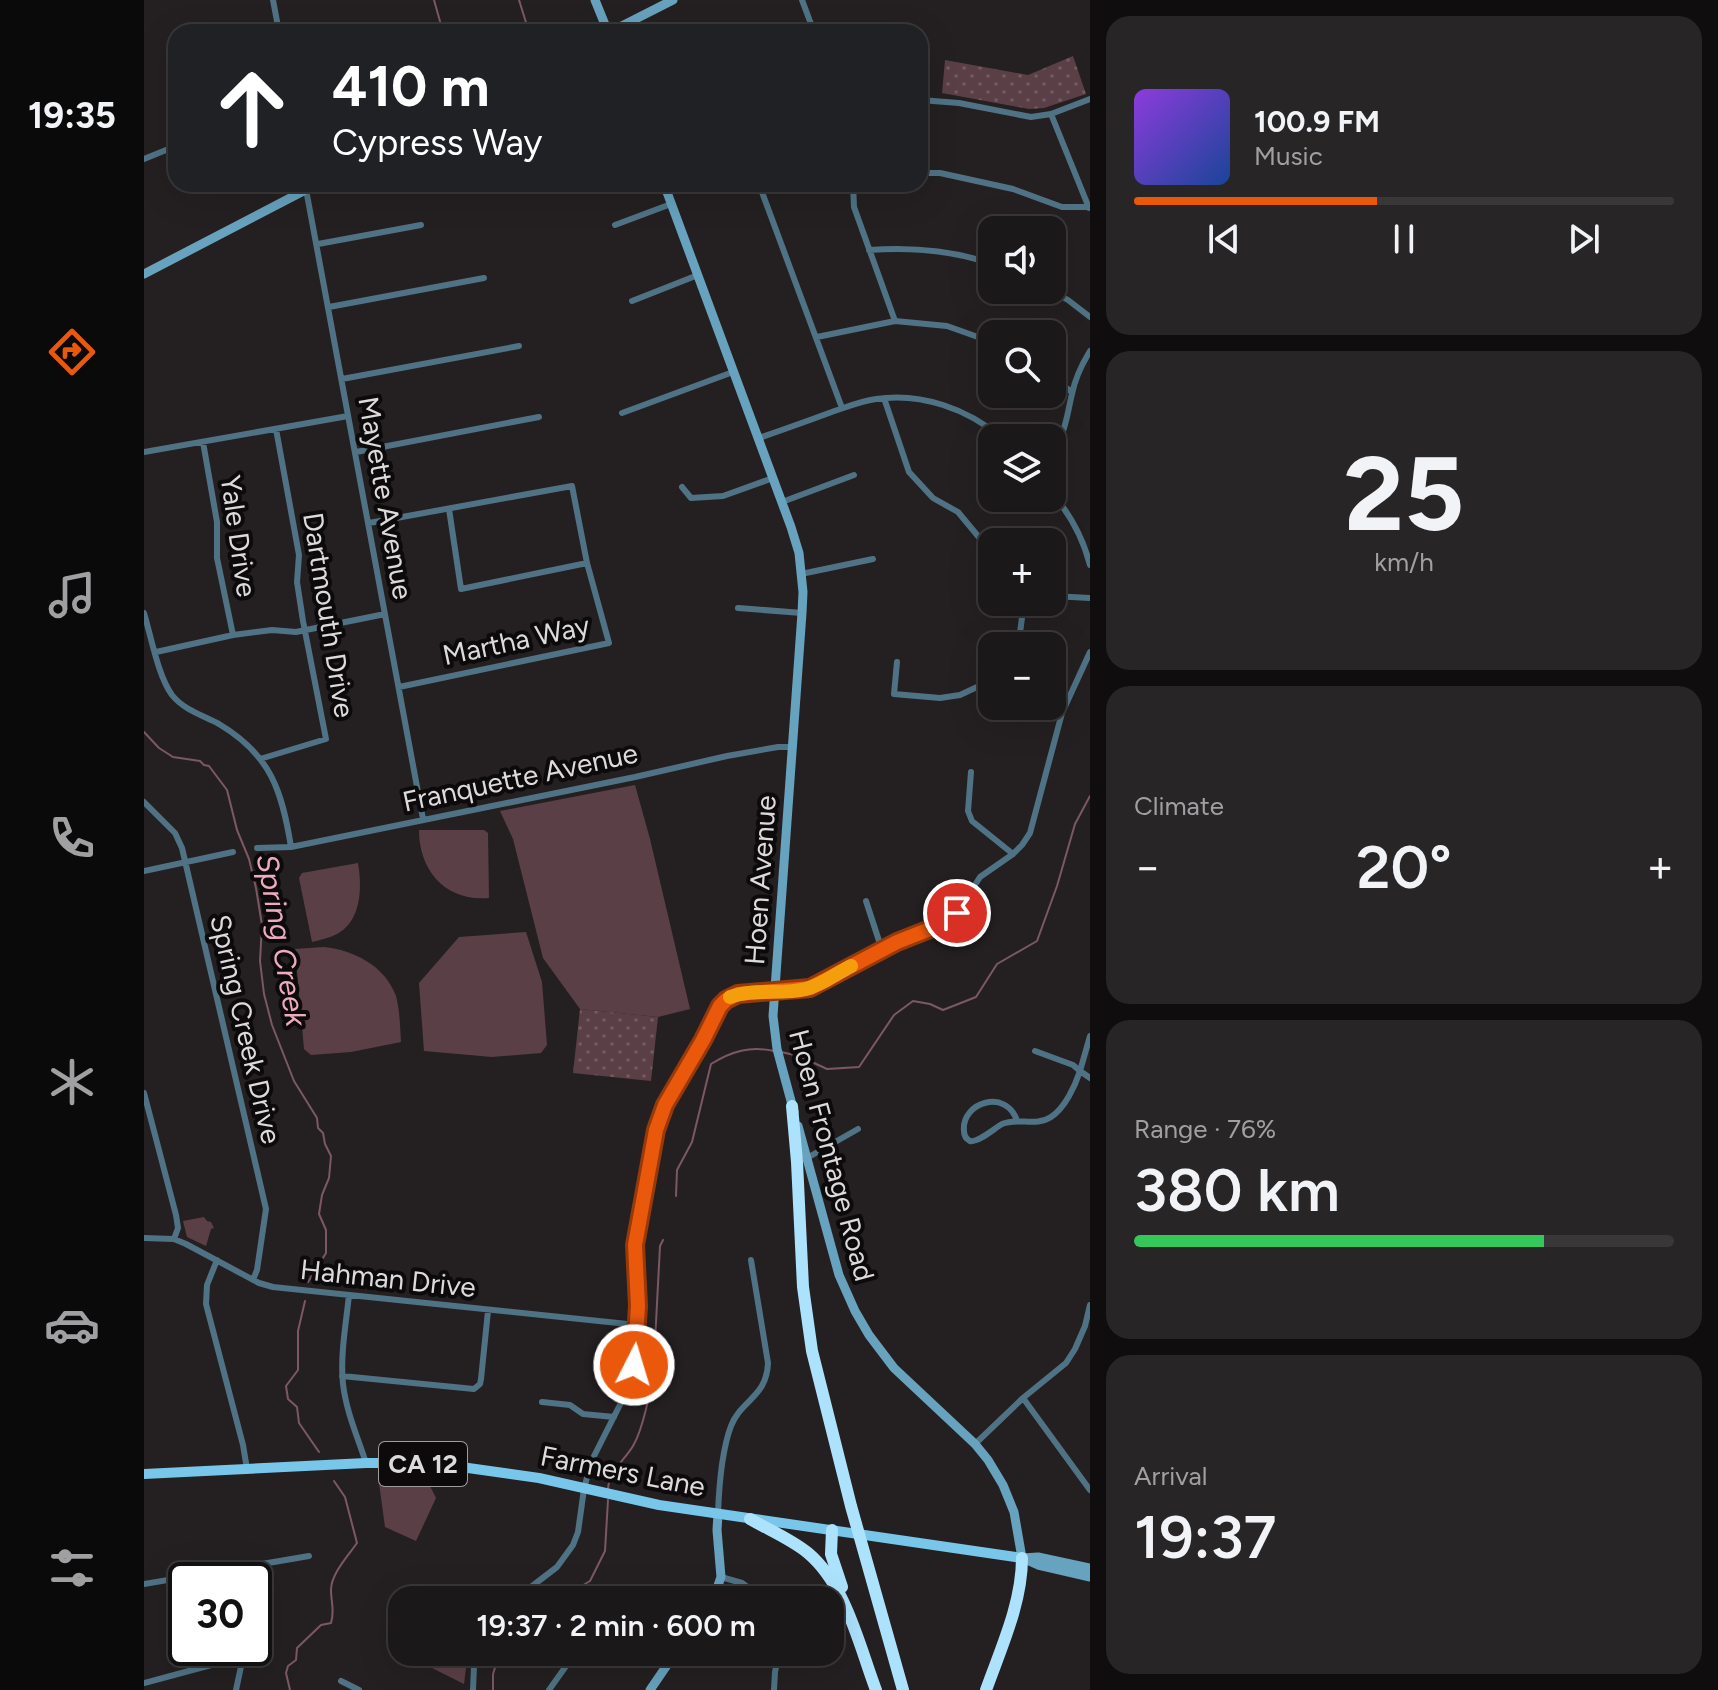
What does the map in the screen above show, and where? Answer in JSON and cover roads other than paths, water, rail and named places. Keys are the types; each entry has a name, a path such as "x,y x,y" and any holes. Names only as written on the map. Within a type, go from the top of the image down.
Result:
{"highway":[{"path":"792,1106 802,1273 814,1363 903,1690"},
{"name":"CA 12","path":"750,1519 795,1543 814,1558 834,1584 876,1690"},
{"path":"832,1530 832,1557 849,1617"},
{"path":"986,1690 1015,1603 1022,1558"}],"main road":[{"name":"Farmers Lane","path":"144,1474 366,1463 488,1469 601,1494 718,1514 1022,1558"}],"street":[{"path":"273,0 278,24"},
{"path":"595,0 606,24"},
{"path":"625,24 673,0"},
{"path":"802,0 811,24"},
{"path":"928,101 959,103 1021,116 1040,116 1090,99"},
{"path":"928,173 1013,189 1062,207 1089,209 1051,114"},
{"path":"144,159 168,149"},
{"path":"144,274 297,192"},
{"name":"Mayette Avenue","path":"307,192 423,819"},
{"name":"Hoen Avenue","path":"532,1586 557,1567 569,1552 578,1532 591,1462 626,1394 634,1365 638,1297 635,1245 652,1148 662,1111 723,1003 738,994 775,991 802,613 799,553 667,192"},
{"path":"762,192 842,408"},
{"path":"853,192 854,207 895,321"},
{"path":"615,225 671,204"},
{"path":"318,244 421,225"},
{"path":"869,250 925,249 978,260"},
{"path":"632,301 698,275"},
{"path":"329,307 484,278"},
{"path":"1066,299 1090,317"},
{"path":"817,337 895,321 947,326 978,337"},
{"path":"342,379 519,346"},
{"path":"1066,424 1072,392 1090,351"},
{"path":"622,413 733,372"},
{"path":"1066,388 1072,392"},
{"path":"884,398 909,472 933,498 958,512 978,536"},
{"path":"759,438 842,408 884,398 917,399 941,404 969,415 982,424"},
{"path":"144,452 348,416"},
{"path":"356,452 539,417"},
{"name":"Dartmouth Drive","path":"260,759 326,739 297,582 299,555 276,429"},
{"name":"Yale Drive","path":"203,442 217,522 217,558 233,635"},
{"path":"782,502 854,475"},
{"path":"682,487 691,498 716,497 773,478"},
{"path":"369,523 572,486 587,563 461,589 449,509"},
{"path":"1066,510 1090,565"},
{"path":"801,574 873,559"},
{"name":"Martha Way","path":"399,687 609,643 587,563"},
{"path":"1066,597 1090,598"},
{"path":"738,608 802,613"},
{"path":"144,613 166,686 184,707 237,736 260,759 281,798 291,847"},
{"path":"156,652 233,635 272,630 296,632 385,614"},
{"path":"775,991 810,988 882,950 946,922 957,913 980,877 1022,845 1030,833 1062,713 1090,652"},
{"path":"897,662 894,694 940,698 960,695 978,687"},
{"name":"Franquette Avenue","path":"257,848 291,847 727,756 791,747"},
{"path":"971,772 968,811 972,821 1013,854"},
{"name":"Spring Creek Drive","path":"144,802 178,837 182,848 266,1209 253,1280"},
{"path":"144,871 233,852"},
{"path":"866,901 882,950"},
{"name":"Hoen Frontage Road","path":"775,991 774,1034 780,1065 839,1275 859,1319 880,1351 901,1375 975,1444 994,1469 1016,1521 1022,1558"},
{"path":"1017,1121 1008,1105 983,1104 973,1109 963,1129 967,1139 975,1141 1005,1122 1026,1123 1051,1117 1063,1105 1076,1083 1090,1036"},
{"path":"1035,1051 1073,1065 1090,1078"},
{"path":"144,1093 176,1215 178,1228 174,1239"},
{"path":"807,1158 858,1129"},
{"name":"Hahman Drive","path":"144,1238 174,1239 253,1280 288,1290 637,1325"},
{"path":"217,1260 207,1285 206,1304 247,1469"},
{"path":"718,1586 721,1577 718,1514 731,1425 768,1376 751,1260"},
{"path":"349,1295 342,1376 366,1463"},
{"path":"975,1444 1023,1398 1066,1363 1085,1326 1090,1305"},
{"path":"342,1376 474,1389 481,1379 488,1311"},
{"path":"634,1365 666,1361"},
{"path":"1023,1398 1090,1490"},
{"path":"542,1402 570,1405 583,1414 614,1417"},
{"path":"272,1563 309,1556"},
{"name":"Farmers Lane","path":"1022,1558 1038,1557 1090,1568"},
{"path":"1022,1558 1038,1565 1090,1577"},
{"path":"721,1577 746,1586"},
{"path":"144,1584 168,1580"},
{"path":"144,1683 207,1666"},
{"path":"236,1690 241,1666"},
{"path":"473,1690 474,1666"},
{"path":"549,1690 566,1666"},
{"path":"650,1690 666,1666"},
{"path":"774,1690 776,1666"},
{"path":"341,1681 359,1690"}],"waterway":[{"path":"434,0 441,24"},
{"path":"519,0 526,24"},
{"name":"Spring Creek","path":"144,732 173,757 200,761 209,766 227,790 237,830 249,859 262,925 260,961 272,1025 294,1081 317,1118 318,1128 323,1133 331,1156 329,1178 319,1214 326,1230 326,1253 308,1282"},
{"path":"781,1052 799,1056 827,1069 859,1067 894,1015 913,1001 943,1010 976,997 997,964 1037,941 1075,824 1090,796"},
{"path":"676,1196 677,1170 692,1142 711,1064 741,1051 774,1051"},
{"path":"654,1361 660,1246 663,1240"},
{"name":"Spring Creek","path":"305,1301 298,1331 298,1370 286,1386 288,1399 297,1407 299,1423 319,1452"},
{"path":"608,1489 611,1477 633,1446 640,1429 653,1367"},
{"name":"Spring Creek","path":"290,1690 286,1673 288,1666 296,1660 297,1648 321,1625 331,1623 332,1584 357,1543 345,1497 334,1481"},
{"path":"582,1586 590,1581 605,1551 608,1500"},
{"path":"493,1690 496,1666"}]}
